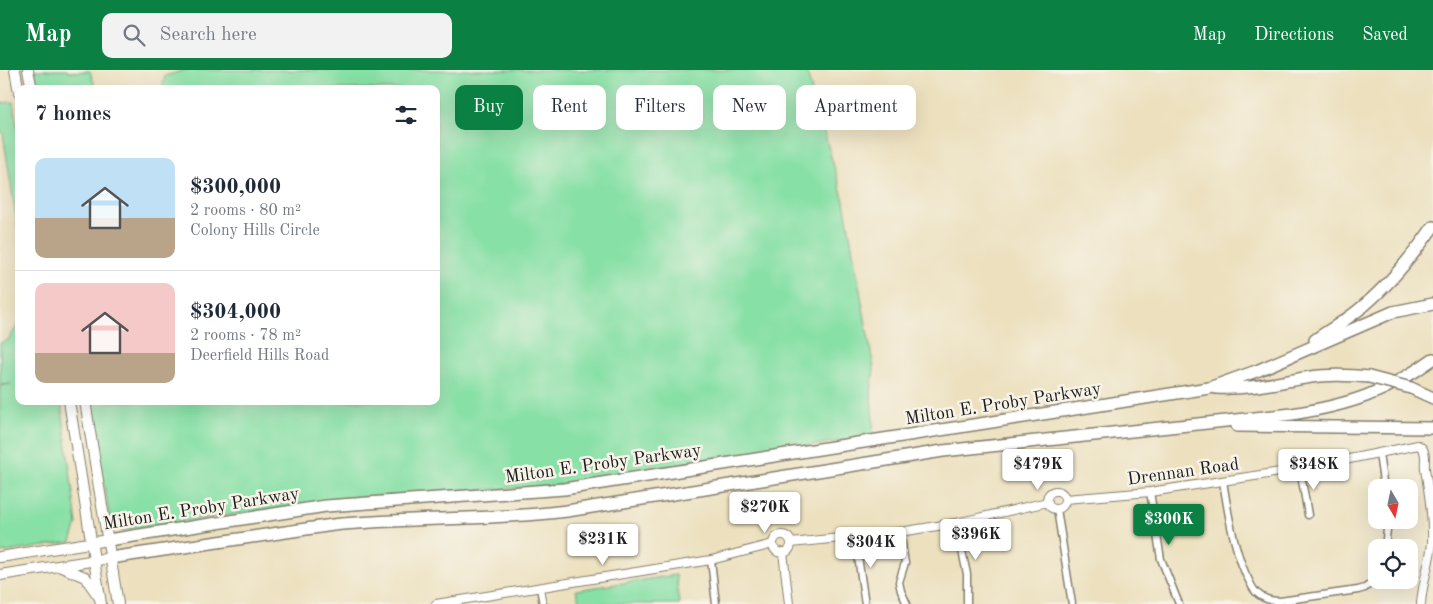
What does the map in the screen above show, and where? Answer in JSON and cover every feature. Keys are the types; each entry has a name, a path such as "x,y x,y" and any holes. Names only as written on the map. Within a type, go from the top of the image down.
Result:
{"highway":[{"path":"1288,358 1357,312 1384,287 1409,259 1433,226"},
{"path":"1209,388 1288,358 1374,319 1393,312 1430,304"},
{"path":"1180,426 1292,414 1355,401 1383,390 1433,359"},
{"path":"1209,388 1237,389 1314,376 1347,375 1369,377 1411,388 1433,398"},
{"name":"Milton E. Proby Parkway","path":"108,540 326,506 564,489 1209,388"},
{"path":"1180,426 1433,428"},
{"name":"Milton E. Proby Parkway","path":"110,558 362,522 519,516 567,511 943,451 1180,426"}],"main road":[{"path":"15,70 18,85"},
{"path":"28,70 31,85"},
{"path":"70,405 101,601"},
{"path":"86,405 118,604"},
{"name":"Milton E. Proby Parkway","path":"0,557 108,540"},
{"name":"Milton E. Proby Parkway","path":"0,575 110,558"},
{"path":"57,566 86,577 101,601"}],"street":[{"name":"Drennan Road","path":"1065,499 1150,492 1223,481 1300,469 1379,454 1413,445 1422,447 1425,452 1425,465 1432,499"},
{"path":"1379,454 1383,479"},
{"path":"1300,469 1308,515"},
{"path":"1223,481 1234,543 1248,578 1259,595 1272,601 1358,590 1368,586"},
{"path":"1053,492 1059,492 1065,499 1062,507 1057,509 1050,506 1048,502 1049,496 1053,492"},
{"path":"1150,492 1161,559 1180,604"},
{"path":"1421,604 1430,570 1433,521 1432,499"},
{"path":"790,543 900,532 956,523 1048,502"},
{"path":"1057,509 1072,604"},
{"path":"956,523 967,574 967,603"},
{"path":"900,532 905,563 899,582 901,591 908,604"},
{"path":"436,604 710,560 773,544 777,536 783,535 788,538 790,543 789,548 783,552"},
{"path":"855,536 865,604"},
{"path":"773,544 775,549 783,552"},
{"path":"783,552 789,604"},
{"path":"710,560 716,604"},
{"path":"540,588 543,604"}],"green space":[{"path":"35,70 90,71 95,85 37,85"},
{"path":"186,70 806,70 810,85 796,85 796,130 823,130 844,201 874,369 871,393 874,436 551,486 364,497 122,530 111,527 92,405 440,405 440,85 163,85 165,76"},
{"path":"13,102 15,113 15,211 3,133 0,131 0,103"},
{"path":"15,329 15,405 62,405 77,524 71,542 0,553 0,386 11,384 0,385 0,343 8,340"},
{"path":"676,575 679,604 580,604 576,590"}]}
